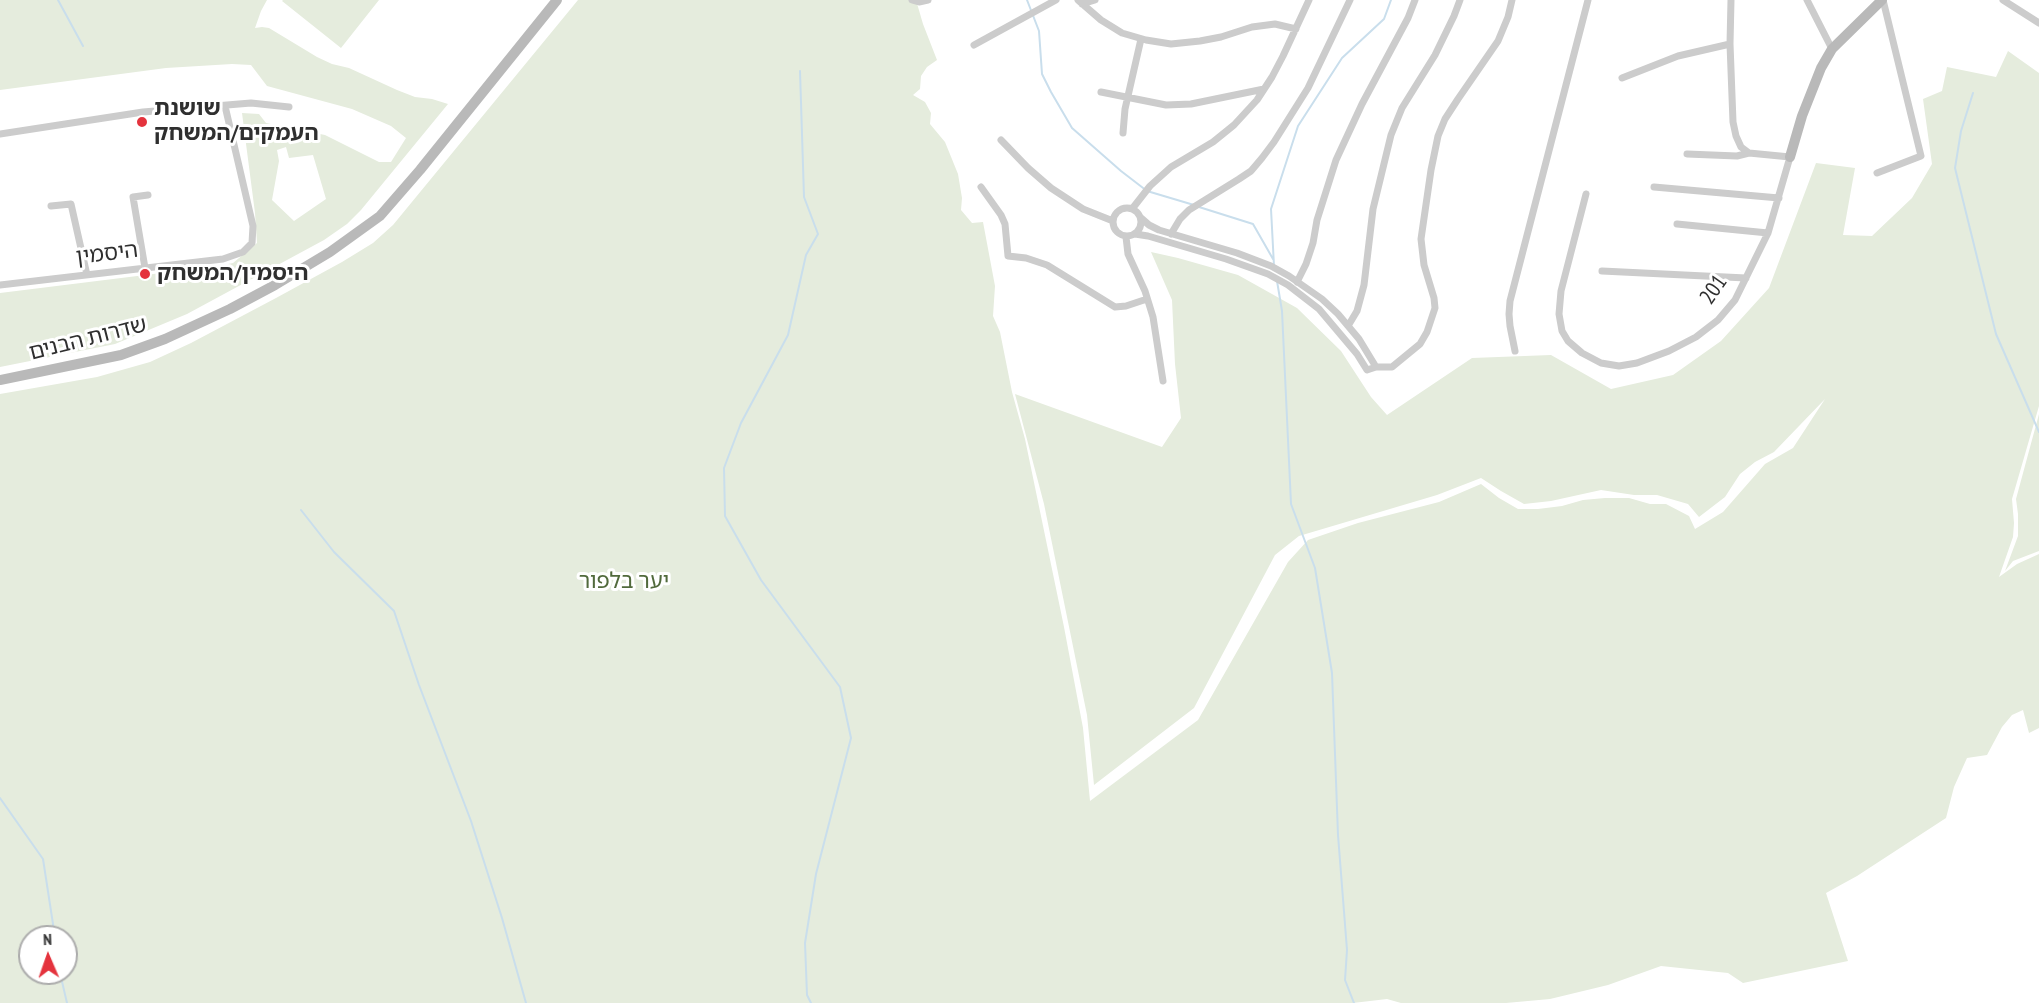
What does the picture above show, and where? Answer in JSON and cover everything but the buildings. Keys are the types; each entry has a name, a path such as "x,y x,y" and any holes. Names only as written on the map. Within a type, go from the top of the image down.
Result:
{"main road":[{"name":"שדרות הבנים","path":"0,380 121,355 165,339 230,309 321,257 380,216 557,0"},
{"name":"201","path":"1790,157 1806,106 1821,68 1832,49 1882,0"}],"street":[{"path":"912,0 919,2 928,0"},
{"path":"974,45 1056,0"},
{"path":"1080,2 1095,0"},
{"path":"1132,209 1150,186 1171,167 1213,142 1234,125 1264,89 1283,56 1309,0"},
{"path":"1171,234 1189,210 1251,171 1262,159 1308,88 1350,0"},
{"path":"1297,282 1313,243 1317,220 1336,160 1415,0"},
{"path":"1348,326 1357,311 1364,285 1373,209 1391,135 1402,108 1435,55 1460,0"},
{"path":"1376,367 1348,326 1322,299 1289,276 1255,260 1149,225 1132,209 1120,210 1113,221 1115,230 1126,237 1136,234 1148,236 1253,268 1288,285 1319,309 1367,370 1376,367 1392,367 1420,344 1432,320 1435,308 1424,265 1422,239 1438,136 1445,119 1498,41 1512,0"},
{"path":"1515,351 1510,326 1510,301 1588,0"},
{"path":"1731,0 1733,122 1736,136 1742,147 1749,153"},
{"path":"1807,0 1832,49"},
{"path":"1877,173 1921,156 1882,0"},
{"path":"2003,0 2039,23"},
{"path":"2018,8 2021,0"},
{"path":"1080,2 1122,33 1171,44 1221,37 1263,25 1275,24 1296,28"},
{"path":"1123,133 1141,39"},
{"path":"1622,78 1678,56 1730,44"},
{"path":"1101,92 1166,105 1191,104 1264,89"},
{"path":"0,134 143,112 251,103 289,107"},
{"name":"היסמין","path":"0,285 223,259 243,252 252,243 253,226 225,106"},
{"path":"1001,140 1051,188 1083,209 1113,221"},
{"path":"1687,154 1737,156 1749,153 1790,157"},
{"name":"201","path":"1586,194 1561,291 1559,314 1562,331 1568,341 1582,353 1601,363 1620,366 1637,363 1669,351 1696,337 1718,320 1735,300 1768,233 1790,157"},
{"path":"981,187 1005,224 1008,256 1026,258 1047,265 1115,307 1147,299"},
{"path":"1654,187 1779,198"},
{"path":"145,268 133,197 148,195"},
{"path":"51,206 71,204 87,275"},
{"path":"1136,234 1141,226 1141,218"},
{"path":"1677,224 1768,233"},
{"path":"1126,237 1128,254 1153,317 1163,381"},
{"path":"1602,271 1746,278"}],"green space":[{"path":"0,0 267,0 255,28 269,28 317,57 349,68 397,90 415,97 448,104 361,210 347,224 324,240 187,314 115,344 0,367 0,293 218,266 233,263 257,243 242,113 259,114 266,123 325,135 379,162 391,162 406,138 391,126 352,109 267,86 251,65 166,68 0,90","holes":["286,147 289,158 313,155 326,199 294,221 272,200 279,161 277,150"]},
{"path":"283,0 379,0 341,48"},
{"name":"יער בלפור","path":"578,0 916,0 937,60 927,67 921,76 920,89 913,95 925,102 931,113 930,124 945,142 958,174 962,198 961,210 972,223 983,222 995,286 993,316 1000,332 1012,392 1025,439 1064,627 1083,728 1090,801 1198,720 1288,562 1308,540 1358,523 1439,502 1481,484 1518,509 1562,506 1583,500 1605,498 1629,498 1650,504 1666,504 1689,516 1695,529 1723,512 1765,464 1793,448 1825,399 1774,452 1755,462 1740,474 1725,497 1699,517 1688,504 1657,495 1634,495 1601,490 1551,501 1524,504 1481,478 1437,495 1299,536 1275,555 1194,708 1094,785 1087,715 1044,504 1015,394 1162,447 1181,418 1175,364 1172,300 1151,252 1238,275 1297,308 1341,351 1371,397 1387,415 1472,358 1551,355 1611,389 1673,375 1721,341 1769,288 1816,163 1855,168 1843,235 1872,236 1912,198 1932,164 1923,99 1942,91 1947,67 1996,77 2008,51 2039,73 2039,406 2012,499 2013,537 1999,577 2017,564 2039,554 2039,728 2029,733 2023,710 2012,715 2002,727 1987,755 1967,758 1954,787 1946,818 1857,876 1826,893 1848,961 1743,983 1728,973 1661,966 1608,985 1550,999 1506,1003 1401,1003 1387,999 1353,1003 0,1003 0,394 97,377 150,362 276,298 373,243 393,225"},
{"path":"2039,414 2039,551 2013,561 2005,571 2018,536 2016,499"}],"waterway":[{"path":"58,0 83,46"},
{"path":"1027,0 1039,31 1042,74 1072,128 1147,191 1194,205"},
{"path":"1274,266 1271,209 1298,126 1342,58 1384,19 1391,0"},
{"path":"800,71 804,197 818,234 806,255 788,335 741,423 724,468 725,516 761,580 840,687 851,738 816,874 805,943 807,995 811,1003"},
{"path":"1973,93 1961,131 1955,168 1996,334 2039,432"},
{"path":"1199,207 1253,224 1273,259"},
{"path":"1277,281 1282,311 1291,504 1315,568 1332,673 1338,835 1347,950 1345,980 1354,1003"},
{"path":"301,510 334,552 394,611 419,685 471,821 526,1003"},
{"path":"0,798 43,859 53,925"},
{"path":"63,985 67,1003"}],"place":[{"name":"שושנת העמקים/המשחק","path":"142,122"},
{"name":"היסמין/המשחק","path":"145,274"}]}
